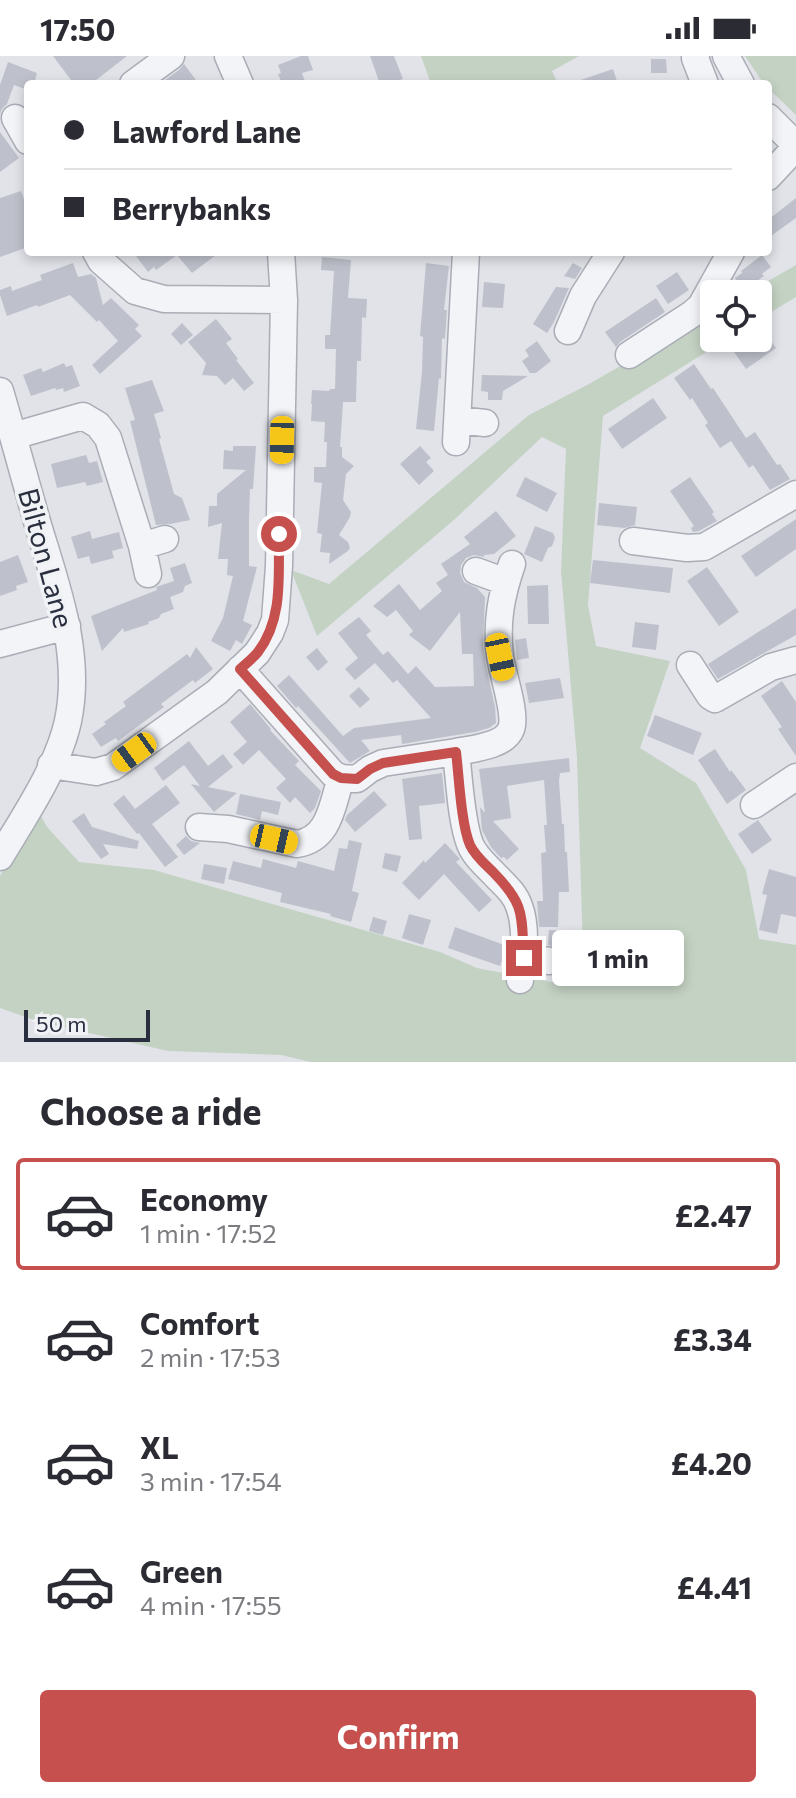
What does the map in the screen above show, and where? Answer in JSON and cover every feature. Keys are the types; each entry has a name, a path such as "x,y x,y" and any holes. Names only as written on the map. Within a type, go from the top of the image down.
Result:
{"street":[{"path":"138,80 171,56"},
{"path":"228,56 238,80"},
{"path":"696,56 703,80"},
{"path":"726,56 739,80"},
{"path":"772,121 796,146 772,173"},
{"path":"98,256 135,291 164,299 284,300"},
{"path":"51,765 96,772 113,767 217,692 257,653 270,633 277,605 284,300 281,256"},
{"path":"466,256 457,431 485,423"},
{"path":"568,331 583,296 608,256"},
{"path":"629,355 701,306 729,256"},
{"name":"Bilton Lane","path":"0,391 67,626 72,691 65,732 51,765 29,810 0,857"},
{"path":"13,436 83,416 98,425 108,438 154,542 148,574"},
{"path":"633,541 687,548 704,547 796,494"},
{"path":"240,669 333,774 341,778 357,779 383,763 456,752 504,739 511,729 511,711 500,657 498,619 509,573 476,571"},
{"path":"0,644 67,626"},
{"path":"690,665 715,699 771,667 796,660"},
{"path":"456,752 470,846 511,890 519,904 531,966"},
{"path":"199,827 228,829 297,844 308,842 318,837 327,822 341,778"},
{"path":"754,805 792,788"}],"green space":[{"path":"421,56 579,56 552,71 556,80 430,80"},
{"path":"745,56 796,56 796,115 772,92 772,80 761,80"},
{"path":"796,265 796,297 772,312 772,280"},
{"path":"700,320 700,352 706,352 603,416 588,605 596,646 670,661 640,748 696,783 746,870 759,939 796,945 796,1062 311,1062 281,1055 168,1051 37,1021 0,1008 0,876 36,807 47,827 79,862 154,870 440,952 477,968 552,982 584,983 577,758 561,571 566,449 542,437 455,519 317,636 291,570 329,584 529,415"}],"building":[{"path":"53,56 127,56 96,80 71,80"},
{"path":"308,56 313,70 302,73 305,80 280,80 278,65"},
{"path":"370,56 394,56 403,79 379,80"},
{"path":"651,59 666,59 667,73 651,73"},
{"path":"8,62 37,73 35,80 24,80 24,89 14,85 0,114 0,85"},
{"path":"184,64 196,80 165,80"},
{"path":"613,69 617,80 581,80"},
{"path":"0,132 19,158 0,172"},
{"path":"21,191 24,200 24,248 0,257 0,198"},
{"path":"796,198 796,218 772,235 772,217"},
{"path":"136,256 176,256 156,270 154,267 148,272"},
{"path":"178,256 215,256 192,273"},
{"path":"761,256 771,267 758,280 736,280 735,278"},
{"path":"322,257 351,260 348,298 367,299 366,318 362,317 361,361 357,361 356,402 343,402 340,447 342,457 354,466 346,474 343,500 351,512 350,517 339,535 350,548 329,564 330,553 320,552 322,534 317,533 322,483 314,482 314,467 326,467 325,422 311,421 312,390 335,389 336,349 325,349 325,335 330,335 334,271 321,270"},
{"path":"73,263 78,277 91,274 96,278 103,305 111,298 139,325 135,329 142,336 100,374 92,365 118,341 70,295 7,316 0,295 0,290 11,286 12,291 42,280 40,275"},
{"path":"426,263 449,266 444,310 447,310 445,339 442,338 441,379 434,431 416,429 422,372 423,337 420,336"},
{"path":"573,263 582,268 575,279 564,276"},
{"path":"677,272 689,290 668,304 656,286"},
{"path":"484,282 505,284 503,308 482,307"},
{"path":"556,287 569,288 547,333 533,324"},
{"path":"656,298 665,312 616,347 605,332"},
{"path":"216,319 232,339 226,343 236,360 254,383 244,391 233,378 225,385 217,376 202,375 206,363 188,342"},
{"path":"182,323 193,335 181,345 171,334"},
{"path":"537,341 551,361 536,373 530,373 522,361 529,356 525,350"},
{"path":"734,352 770,352 746,369"},
{"path":"64,363 66,367 72,365 80,386 64,392 63,388 55,388 31,396 23,375 41,368 43,372"},
{"path":"694,364 746,438 755,432 790,479 770,490 753,465 749,468 731,441 720,448 692,398 690,400 674,378"},
{"path":"482,375 528,376 503,391 502,400 488,400 488,392 481,391"},
{"path":"152,380 164,411 154,414 159,439 174,494 182,498 190,520 170,524 156,525 130,421 135,420 125,388"},
{"path":"653,398 667,418 622,449 608,429"},
{"path":"233,446 256,446 253,489 250,489 249,566 257,567 243,621 252,625 242,644 236,640 230,651 211,641 223,618 233,576 227,575 228,559 218,559 222,523 208,527 209,506 217,506 217,494 246,470 223,469 224,450 233,451"},
{"path":"420,446 431,458 426,462 434,471 419,485 400,464"},
{"path":"86,455 89,463 97,461 103,482 57,488 51,464"},
{"path":"525,477 557,493 547,512 516,496"},
{"path":"690,477 717,521 693,532 691,528 694,526 670,491"},
{"path":"599,503 637,507 635,525 624,528 597,525"},
{"path":"496,511 516,536 494,554 466,558 460,573 464,582 477,588 485,597 483,645 496,723 475,732 402,744 401,735 361,740 370,751 350,763 277,686 289,675 343,736 354,728 431,718 397,680 393,683 375,663 355,680 345,669 358,658 338,633 359,617 371,631 366,635 383,655 388,651 408,674 416,666 435,687 474,686 473,654 462,654 460,612 430,651 409,635 413,631 396,610 387,617 373,606 399,584 420,610 442,591 436,583 448,575 441,564 470,544 464,537"},
{"path":"796,519 796,549 756,577 741,556"},
{"path":"535,526 553,533 555,538 542,562 524,554"},
{"path":"90,531 92,539 119,532 123,548 112,551 114,558 91,564 89,556 78,559 71,537"},
{"path":"18,555 28,582 0,596 0,562"},
{"path":"593,560 673,568 670,593 590,583"},
{"path":"185,563 192,583 185,586 183,592 170,597 174,609 161,614 149,624 124,632 123,628 102,651 91,616 174,581 170,568"},
{"path":"707,567 739,612 719,626 687,581"},
{"path":"548,585 549,624 528,624 527,586"},
{"path":"796,608 796,635 718,679 708,664"},
{"path":"635,622 659,625 656,650 632,647"},
{"path":"526,638 529,658 517,660 515,640"},
{"path":"196,647 213,669 161,704 164,707 118,741 116,738 101,747 92,734 126,706 123,702 187,654 190,658"},
{"path":"317,648 328,662 318,671 306,657"},
{"path":"560,678 564,698 529,703 525,683"},
{"path":"782,681 796,702 796,756 778,729 782,727 761,696"},
{"path":"359,687 370,699 360,708 349,696"},
{"path":"250,704 299,761 295,765 321,791 310,813 295,797 290,803 276,788 286,779 259,750 243,765 233,754 247,742 230,722"},
{"path":"655,715 702,733 693,755 647,736"},
{"path":"189,741 208,766 223,754 233,767 208,787 237,793 214,812 191,784 200,786 184,765 163,781 154,768"},
{"path":"715,749 746,790 727,804 698,760"},
{"path":"569,758 570,772 560,773 559,781 569,892 559,892 558,927 539,927 537,901 543,901 541,853 546,852 544,825 547,825 544,780 507,786 511,818 493,821 519,849 507,860 491,847 482,830 480,807 485,813 479,769"},
{"path":"442,773 445,803 419,806 422,839 409,840 402,779"},
{"path":"166,785 180,803 152,824 178,857 165,867 113,804 124,795 135,809"},
{"path":"374,791 387,805 355,832 345,820 347,815"},
{"path":"240,794 281,802 278,815 262,811 260,820 236,814"},
{"path":"84,813 92,827 139,841 137,849 103,844 109,854 101,859 72,821"},
{"path":"758,820 772,840 752,854 738,834"},
{"path":"186,836 200,843 184,855 176,845"},
{"path":"349,840 362,843 352,891 359,893 351,922 280,902 282,893 228,879 233,861 261,868 263,859 296,868 298,861 334,871 339,848 347,849"},
{"path":"445,843 460,859 456,862 492,900 479,912 444,874 419,900 402,883"},
{"path":"385,853 401,856 397,872 382,868"},
{"path":"204,864 227,868 224,884 201,879"},
{"path":"769,869 796,877 796,917 781,914 777,934 759,930 767,895 762,894"},
{"path":"409,914 431,920 423,945 402,938"},
{"path":"373,917 387,921 383,935 369,931"},
{"path":"455,927 507,946 500,966 448,948"},
{"path":"549,930 581,932 580,950 548,945"}],"route":[{"path":"279,534 275,620 257,653 240,669 333,774 341,778 357,779 383,763 456,752 470,846 511,890 519,904 524,958"}]}
